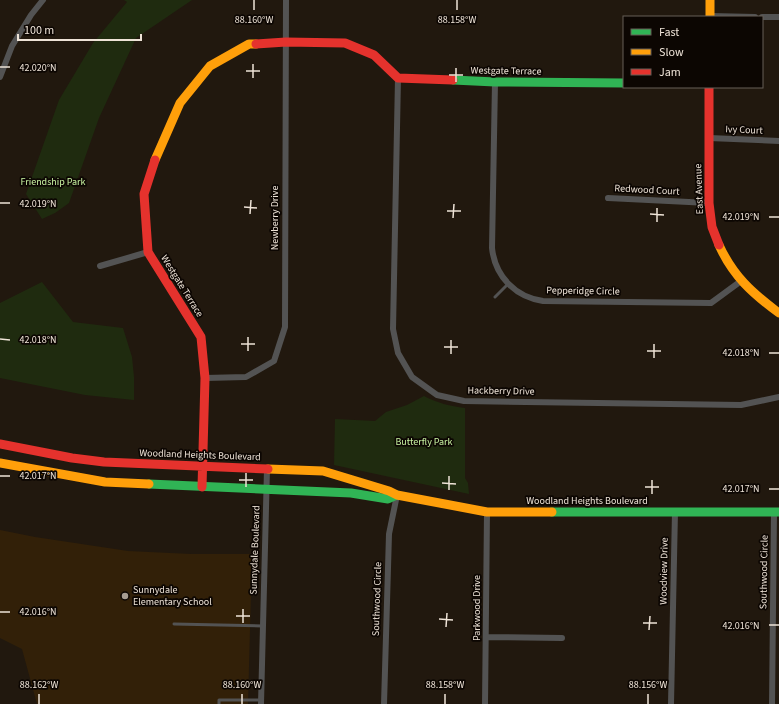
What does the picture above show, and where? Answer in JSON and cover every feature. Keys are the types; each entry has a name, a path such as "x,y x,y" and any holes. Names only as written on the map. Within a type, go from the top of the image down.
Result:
{"street":[{"path":"0,77 12,46 31,15 43,0"},
{"name":"Newberry Drive","path":"205,378 246,377 274,361 285,327 286,0"},
{"path":"710,0 710,16"},
{"path":"763,17 779,17"},
{"name":"Westgate Terrace","path":"202,487 205,378 201,337 148,252 144,194 156,155 180,103 210,66 250,44 286,42 345,44 374,55 398,78 495,82 623,83"},
{"name":"Hackberry Drive","path":"398,78 393,329 398,353 412,377 437,395 464,401 741,405 779,397"},
{"name":"Pepperidge Circle","path":"495,82 492,248 497,267 502,277 508,284 520,293 543,301 711,303 741,281"},
{"name":"East Avenue","path":"709,88 709,202 711,221 716,236 729,263 741,281 754,294 779,313"},
{"name":"Ivy Court","path":"709,138 779,141"},
{"name":"Redwood Court","path":"608,198 709,202"},
{"path":"100,266 148,252"},
{"name":"Woodland Heights Boulevard","path":"0,444 95,461 315,470 328,472 389,491 397,495 487,512 777,512"},
{"name":"Woodland Heights Boulevard","path":"0,463 84,480 105,482 351,493 388,498 397,495"},
{"name":"Sunnydale Boulevard","path":"261,702 267,469"},
{"name":"Southwood Circle","path":"384,704 389,534 397,495"},
{"name":"Woodview Drive","path":"671,704 675,511"},
{"name":"Parkwood Drive","path":"485,704 487,512"},
{"name":"Southwood Circle","path":"772,704 777,512"},
{"path":"486,637 562,638"}],"lane":[{"path":"495,297 508,284"},
{"path":"174,624 263,626"},
{"path":"219,704 219,700 261,702"}],"shaded area":[{"name":"Sunnydale Elementary School","path":"0,530 35,537 128,551 191,554 252,554 248,704 37,704 22,649 0,638"}],"green space":[{"name":"Friendship Park","path":"124,0 192,0 136,38 99,118 69,203 55,213 42,219 26,194 59,100 93,43 127,2"},
{"path":"42,282 73,322 123,328 132,357 134,400 85,395 0,378 0,303"},
{"name":"Butterfly Park","path":"424,396 444,404 465,408 465,478 468,483 469,494 334,465 335,419 375,421 386,412 407,405"}],"traffic: fast":[{"path":"453,80 495,82 623,83"},
{"path":"149,484 351,493 388,499 397,495"},
{"path":"552,512 779,512"}],"traffic: slow":[{"path":"710,0 710,16"},
{"path":"155,160 180,103 210,66 249,44 256,44"},
{"path":"719,245 730,266 744,283 779,313"},
{"path":"0,463 105,482 149,484"},
{"path":"268,469 323,471 389,491 397,495 487,512 552,512"}],"traffic: jam":[{"path":"256,44 286,42 345,43 374,55 398,78 453,80"},
{"path":"709,88 709,203 712,227 719,245"},
{"path":"155,160 144,194 148,252 201,337 205,378 202,487"},
{"path":"0,444 72,458 104,462 268,469"}],"place":[{"name":"Sunnydale Elementary School","path":"125,596"}]}
